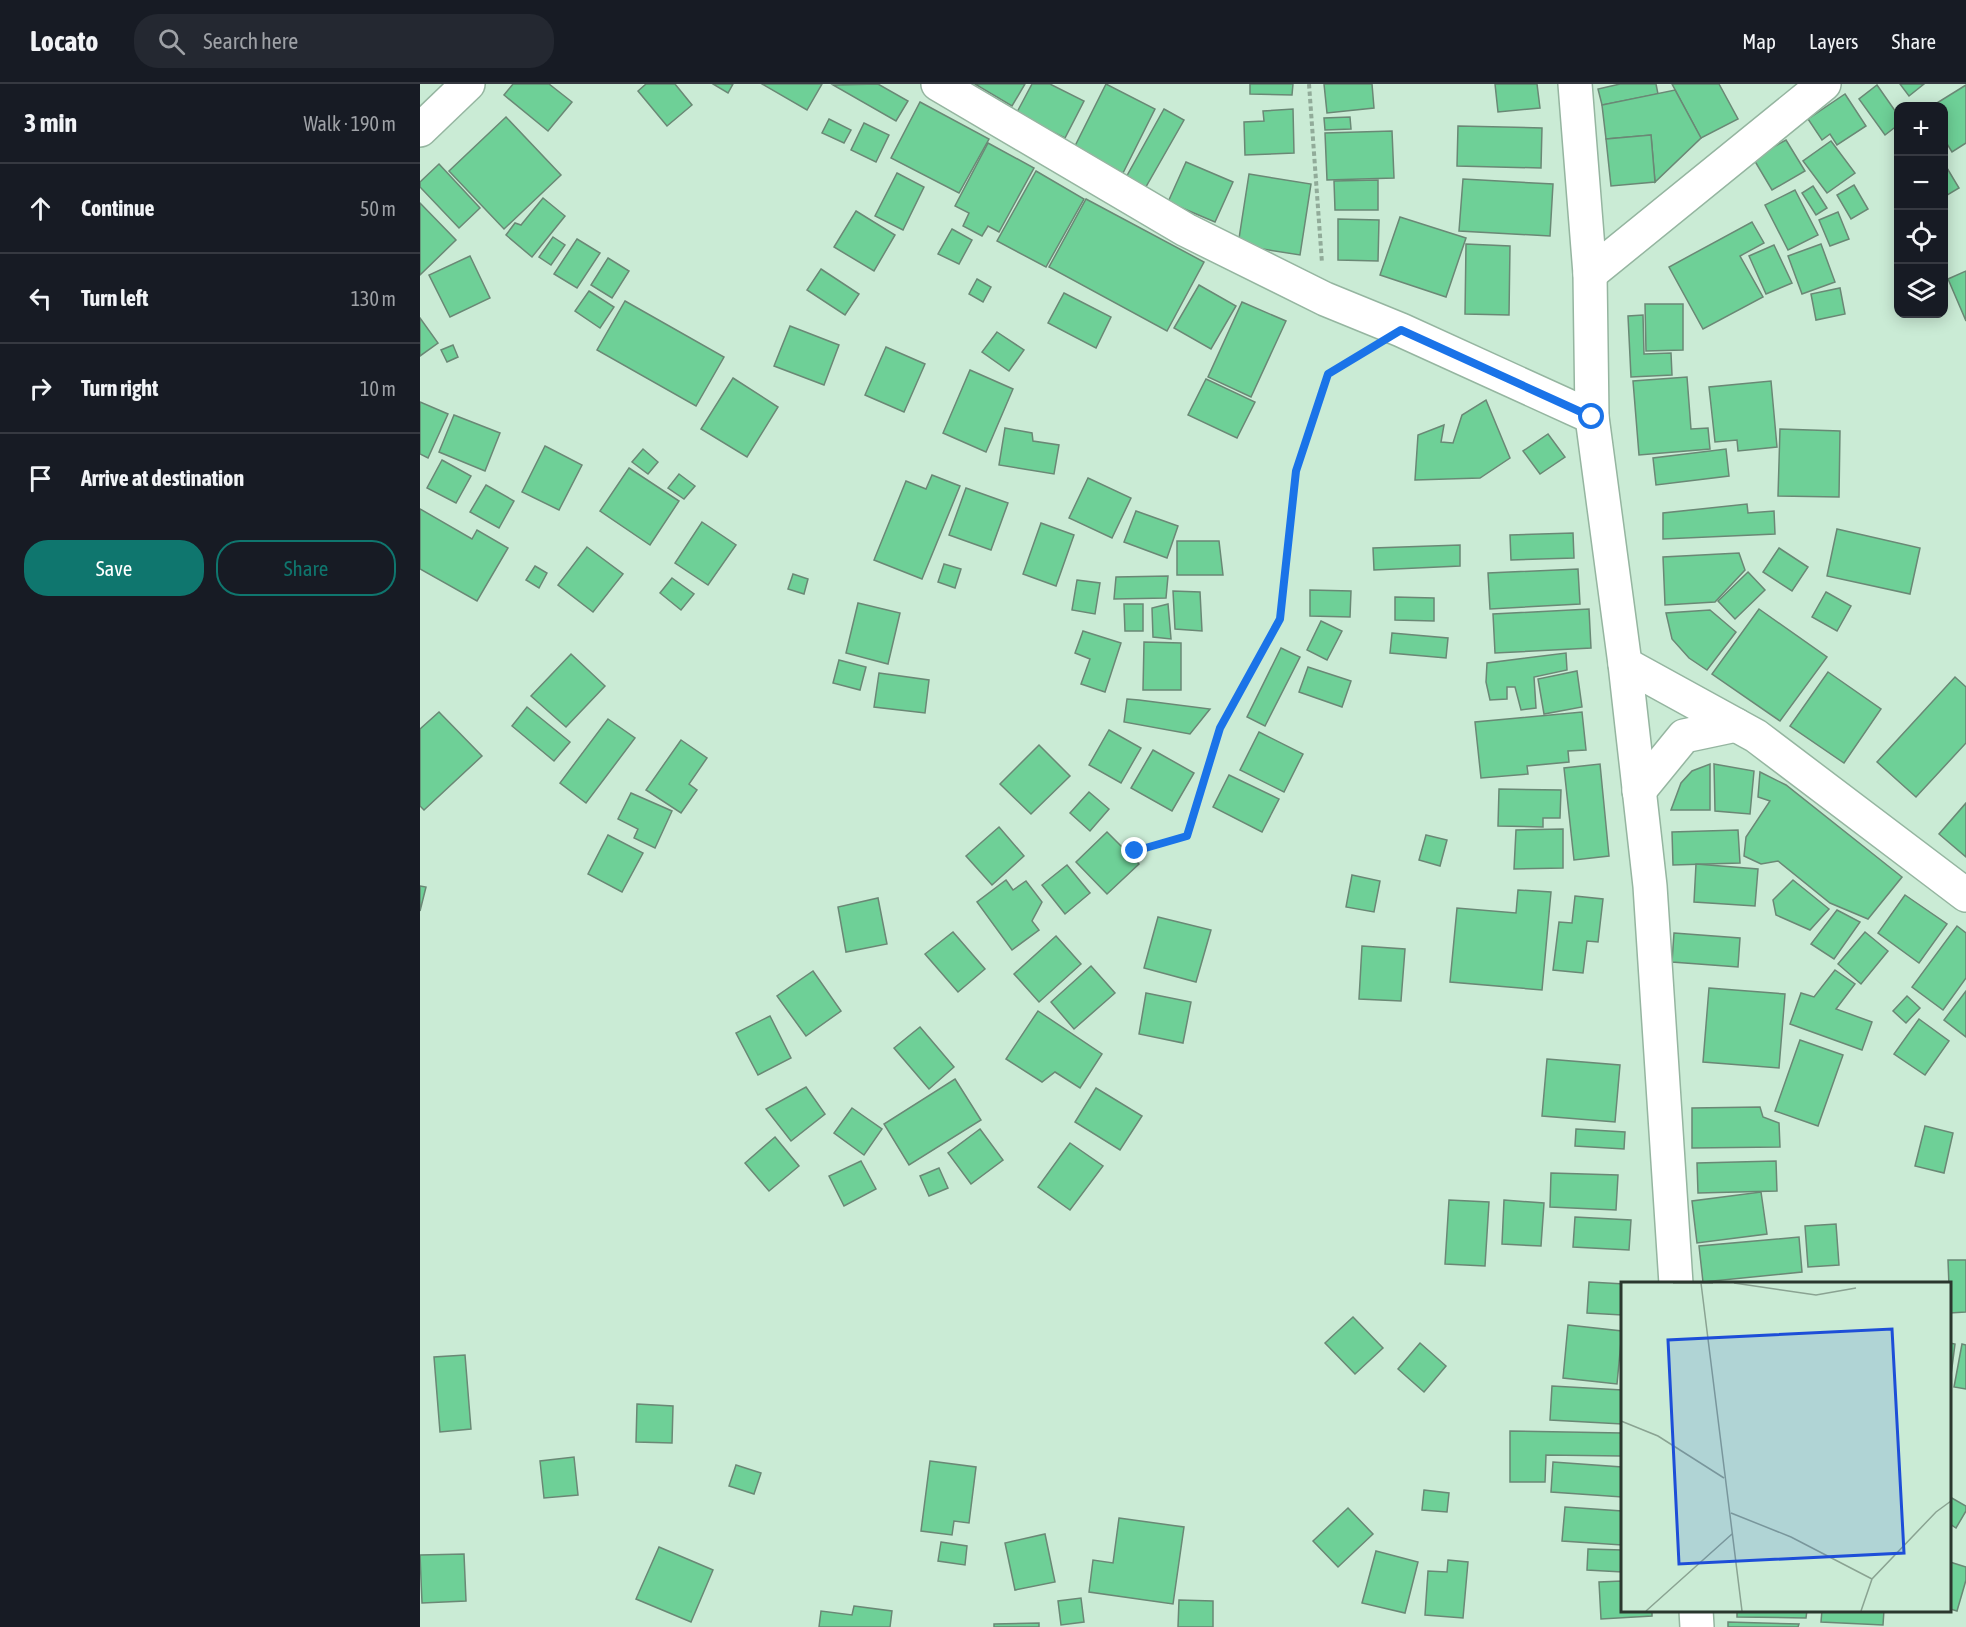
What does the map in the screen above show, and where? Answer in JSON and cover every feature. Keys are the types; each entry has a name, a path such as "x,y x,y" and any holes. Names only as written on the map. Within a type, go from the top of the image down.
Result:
{"main road":[{"path":"420,130 468,84"},
{"path":"938,84 1186,230 1325,299 1401,330 1592,417"},
{"path":"1575,84 1590,274 1592,417 1625,664 1650,886 1676,1282"},
{"path":"1590,274 1824,84"},
{"path":"1625,664 1756,736 1966,895"},
{"path":"1639,791 1684,736 1736,725"}],"path":[{"path":"1310,84 1325,299"},
{"path":"1135,851 1187,836 1220,728 1280,619 1296,471 1328,374 1401,330"}],"building":[{"path":"513,84 549,84 572,102 548,131 504,95"},
{"path":"646,84 675,84 692,105 667,126 638,91"},
{"path":"713,84 733,84 728,93"},
{"path":"762,84 822,84 807,110"},
{"path":"878,84 908,101 896,121 833,85"},
{"path":"975,84 1025,84 1012,106"},
{"path":"1032,84 1050,84 1084,101 1065,138 1016,114"},
{"path":"1106,84 1155,109 1123,173 1074,148"},
{"path":"1250,84 1293,84 1292,95 1250,94"},
{"path":"1324,84 1372,84 1374,108 1327,113"},
{"path":"1495,84 1537,84 1540,108 1498,112"},
{"path":"1620,84 1656,84 1658,94 1602,105 1598,89"},
{"path":"1672,84 1719,84 1738,119 1701,138"},
{"path":"1900,84 1924,84 1909,96"},
{"path":"1877,85 1894,109 1894,128 1885,135 1859,99"},
{"path":"1966,85 1966,143 1952,152 1948,146 1948,102 1938,102"},
{"path":"1675,90 1701,138 1655,182 1651,135 1606,139 1602,105"},
{"path":"1845,94 1866,126 1837,145 1830,134 1822,140 1808,119"},
{"path":"920,102 989,139 959,193 891,158"},
{"path":"1164,109 1184,120 1143,192 1124,181"},
{"path":"1293,109 1294,153 1245,155 1244,122 1264,121 1263,111"},
{"path":"506,117 561,175 504,229 449,171"},
{"path":"1350,117 1351,129 1325,130 1324,118"},
{"path":"829,119 851,130 844,143 822,133"},
{"path":"864,123 889,135 876,162 851,150"},
{"path":"1458,126 1542,128 1541,168 1457,166"},
{"path":"1392,131 1394,178 1327,180 1325,133"},
{"path":"1651,135 1655,182 1611,186 1606,139"},
{"path":"1786,140 1805,171 1772,190 1753,158"},
{"path":"1831,141 1855,173 1827,193 1803,161"},
{"path":"988,143 1034,168 999,232 988,226 982,236 963,226 969,213 955,206"},
{"path":"1186,162 1233,182 1215,222 1168,202"},
{"path":"439,164 480,208 459,228 420,187 420,182"},
{"path":"1948,170 1959,188 1948,195"},
{"path":"1036,171 1084,199 1046,267 997,241"},
{"path":"897,173 924,187 903,230 875,216"},
{"path":"1249,174 1311,184 1300,255 1238,245"},
{"path":"1463,179 1553,184 1550,236 1459,231"},
{"path":"1378,180 1378,210 1335,210 1334,181"},
{"path":"1854,185 1868,209 1851,219 1837,195"},
{"path":"1813,186 1827,208 1816,215 1802,193"},
{"path":"1795,190 1818,235 1788,250 1765,205"},
{"path":"543,198 565,216 532,257 506,235 515,223 521,225"},
{"path":"1086,199 1204,262 1167,331 1049,267"},
{"path":"420,203 456,240 420,275"},
{"path":"856,211 895,235 874,271 834,247"},
{"path":"1838,212 1849,239 1830,246 1819,220"},
{"path":"1400,217 1466,238 1446,297 1380,275"},
{"path":"1338,219 1379,220 1378,261 1338,260"},
{"path":"1752,222 1764,243 1740,256 1763,297 1703,329 1669,267"},
{"path":"952,229 972,240 959,264 938,254"},
{"path":"553,237 565,245 551,265 539,257"},
{"path":"577,239 600,253 577,288 554,274"},
{"path":"1466,244 1510,246 1509,315 1465,314"},
{"path":"1821,244 1835,282 1802,294 1788,256"},
{"path":"1774,245 1792,283 1766,294 1749,256"},
{"path":"470,256 490,298 450,317 429,275"},
{"path":"608,258 629,271 612,298 591,285"},
{"path":"821,269 859,294 845,315 807,290"},
{"path":"1966,271 1966,321 1948,279"},
{"path":"977,279 991,287 983,302 969,294"},
{"path":"1199,285 1236,306 1211,349 1174,328"},
{"path":"1840,288 1845,314 1816,320 1811,294"},
{"path":"589,291 614,307 600,328 575,311"},
{"path":"1064,293 1111,317 1096,348 1048,323"},
{"path":"625,301 724,357 696,406 597,350"},
{"path":"1242,302 1286,321 1251,397 1208,377"},
{"path":"1645,304 1683,304 1683,350 1646,351"},
{"path":"1643,315 1644,354 1671,353 1672,375 1631,377 1628,316"},
{"path":"420,318 438,343 420,356"},
{"path":"790,326 839,345 824,385 774,366"},
{"path":"997,332 1024,350 1009,371 982,352"},
{"path":"453,345 458,357 447,362 441,350"},
{"path":"886,347 925,364 904,412 865,395"},
{"path":"970,370 1013,389 986,452 943,433"},
{"path":"1687,377 1691,429 1708,428 1710,449 1639,455 1633,381"},
{"path":"733,378 778,407 747,457 701,429"},
{"path":"1206,379 1255,402 1237,438 1188,415"},
{"path":"1771,381 1777,447 1738,451 1737,440 1715,442 1709,387"},
{"path":"1486,400 1510,458 1480,478 1415,480 1418,435 1444,425 1441,442 1453,443 1462,415"},
{"path":"420,402 448,414 428,458 420,454"},
{"path":"454,415 500,433 485,471 439,452"},
{"path":"1005,428 1032,433 1033,441 1059,445 1054,474 999,465"},
{"path":"1780,429 1840,431 1839,497 1778,496"},
{"path":"1548,434 1565,457 1540,474 1523,451"},
{"path":"545,446 582,465 559,510 522,492"},
{"path":"643,449 658,462 648,474 632,462"},
{"path":"1726,449 1729,476 1656,485 1653,458"},
{"path":"442,460 471,476 456,503 427,488"},
{"path":"629,468 679,501 650,545 600,511"},
{"path":"679,474 695,486 684,499 668,488"},
{"path":"932,475 960,486 922,579 874,560 906,481 926,489"},
{"path":"1088,478 1131,498 1112,538 1069,518"},
{"path":"486,485 514,501 499,528 470,512"},
{"path":"966,488 1008,503 991,550 949,535"},
{"path":"1747,504 1748,513 1774,511 1775,534 1663,539 1663,513"},
{"path":"420,509 472,539 477,530 508,548 477,601 420,569"},
{"path":"1136,511 1178,526 1167,558 1124,542"},
{"path":"702,522 736,545 708,585 675,563"},
{"path":"1041,523 1074,535 1056,586 1023,574"},
{"path":"1837,529 1920,548 1910,594 1827,576"},
{"path":"1573,533 1574,558 1511,560 1510,535"},
{"path":"1177,541 1219,541 1223,575 1177,575"},
{"path":"1460,545 1460,566 1374,570 1373,548"},
{"path":"587,547 623,574 593,612 558,585"},
{"path":"1779,548 1808,567 1792,591 1763,572"},
{"path":"1739,553 1745,570 1715,602 1665,605 1663,557"},
{"path":"944,564 961,569 955,588 938,582"},
{"path":"535,566 547,573 539,588 526,580"},
{"path":"1578,569 1580,604 1490,609 1488,573"},
{"path":"1748,572 1765,590 1735,619 1718,601"},
{"path":"793,574 808,579 804,594 788,589"},
{"path":"1168,576 1166,598 1114,599 1116,577"},
{"path":"672,578 694,594 681,610 660,593"},
{"path":"1077,580 1100,583 1095,614 1072,610"},
{"path":"1310,590 1351,591 1350,617 1310,616"},
{"path":"1173,591 1200,592 1202,631 1175,629"},
{"path":"1826,592 1851,606 1837,631 1812,617"},
{"path":"1395,597 1434,598 1434,621 1395,620"},
{"path":"858,603 900,613 888,664 846,653"},
{"path":"1124,604 1143,604 1143,631 1125,631"},
{"path":"1168,604 1171,639 1153,637 1152,608"},
{"path":"1589,609 1591,648 1495,653 1493,614"},
{"path":"1759,609 1827,657 1780,721 1712,674"},
{"path":"1710,610 1736,632 1707,670 1689,658 1672,639 1666,613"},
{"path":"1321,621 1342,631 1327,660 1307,650"},
{"path":"1083,631 1121,643 1105,692 1081,684 1090,659 1075,653"},
{"path":"1392,633 1448,638 1446,658 1390,653"},
{"path":"1144,642 1181,643 1181,690 1143,690"},
{"path":"1281,648 1300,657 1265,726 1247,717"},
{"path":"1566,653 1567,670 1534,677 1536,708 1521,710 1515,687 1507,687 1507,699 1490,700 1486,682 1487,663"},
{"path":"571,654 605,686 566,727 531,696"},
{"path":"839,660 866,667 860,690 833,683"},
{"path":"1308,667 1351,681 1342,707 1299,692"},
{"path":"1577,671 1582,707 1544,714 1538,679"},
{"path":"1828,672 1881,709 1844,763 1790,726"},
{"path":"879,673 929,680 925,713 874,707"},
{"path":"1955,677 1966,687 1966,743 1916,797 1877,762"},
{"path":"1127,699 1210,709 1190,734 1124,722"},
{"path":"527,707 570,742 554,761 512,726"},
{"path":"439,712 482,756 424,810 420,806 420,729"},
{"path":"1582,712 1586,750 1568,751 1569,762 1527,766 1528,774 1481,778 1475,722"},
{"path":"608,719 635,738 586,803 560,783"},
{"path":"1109,730 1141,748 1121,783 1089,765"},
{"path":"1259,732 1303,754 1284,792 1240,770"},
{"path":"681,740 707,758 689,784 697,790 681,813 646,790"},
{"path":"1039,745 1070,776 1031,814 1000,784"},
{"path":"1153,750 1194,773 1172,811 1131,788"},
{"path":"1600,764 1609,856 1574,860 1564,768"},
{"path":"1710,764 1710,810 1671,810 1681,783 1692,771"},
{"path":"1714,764 1754,771 1750,814 1715,811"},
{"path":"1760,772 1786,785 1902,877 1868,919 1830,903 1778,861 1761,864 1744,856 1746,837 1770,801 1758,797"},
{"path":"1229,775 1279,799 1262,832 1213,807"},
{"path":"1499,789 1561,790 1560,818 1543,818 1543,827 1498,826"},
{"path":"1089,792 1109,809 1090,831 1070,813"},
{"path":"631,793 672,811 655,848 634,838 638,829 618,819"},
{"path":"1966,803 1966,857 1939,834"},
{"path":"999,827 1024,856 992,885 966,856"},
{"path":"1563,829 1563,868 1514,869 1516,830"},
{"path":"1738,830 1740,863 1673,865 1672,832"},
{"path":"1107,832 1139,864 1107,894 1076,862"},
{"path":"608,835 643,853 622,892 588,874"},
{"path":"1426,835 1447,840 1440,866 1419,860"},
{"path":"1696,864 1758,869 1755,906 1694,902"},
{"path":"1067,865 1090,893 1065,914 1042,885"},
{"path":"1352,875 1380,881 1374,912 1346,907"},
{"path":"1006,880 1013,890 1026,881 1042,902 1032,921 1039,930 1012,950 977,902"},
{"path":"1793,880 1829,909 1810,930 1776,915 1773,900"},
{"path":"420,886 426,887 420,911"},
{"path":"1518,890 1551,892 1542,990 1450,982 1457,908 1516,913"},
{"path":"1905,895 1947,924 1919,963 1878,933"},
{"path":"1575,896 1603,899 1598,942 1587,941 1583,973 1553,970 1559,922 1572,923"},
{"path":"878,898 887,944 846,952 838,907"},
{"path":"1837,910 1860,922 1834,959 1811,944"},
{"path":"1158,917 1211,930 1196,982 1144,968"},
{"path":"1957,926 1966,933 1966,978 1943,1010 1912,987"},
{"path":"953,932 985,969 958,992 925,954"},
{"path":"1865,932 1888,951 1861,984 1838,964"},
{"path":"1674,933 1740,938 1738,967 1672,962"},
{"path":"1056,936 1081,964 1039,1002 1014,974"},
{"path":"1362,946 1405,949 1401,1001 1359,999"},
{"path":"1091,966 1115,993 1074,1029 1051,1002"},
{"path":"1835,970 1855,984 1836,1009 1872,1022 1862,1050 1790,1024 1801,993 1814,997"},
{"path":"813,971 841,1011 806,1036 777,996"},
{"path":"1709,988 1785,994 1779,1068 1703,1062"},
{"path":"1966,991 1966,1037 1944,1020"},
{"path":"1146,993 1191,1002 1183,1043 1139,1034"},
{"path":"1907,996 1920,1008 1906,1023 1893,1011"},
{"path":"1038,1011 1102,1054 1080,1088 1055,1072 1042,1082 1006,1059"},
{"path":"770,1016 791,1058 758,1075 736,1033"},
{"path":"1919,1019 1949,1041 1925,1075 1894,1054"},
{"path":"920,1027 954,1067 929,1089 894,1048"},
{"path":"1800,1040 1843,1055 1818,1126 1775,1111"},
{"path":"1547,1059 1620,1065 1615,1122 1542,1116"},
{"path":"955,1079 981,1120 909,1165 884,1124"},
{"path":"806,1087 825,1114 791,1141 766,1109"},
{"path":"1096,1088 1142,1116 1120,1150 1075,1122"},
{"path":"1760,1107 1763,1117 1779,1123 1780,1147 1692,1148 1692,1108"},
{"path":"852,1108 882,1129 864,1155 834,1133"},
{"path":"1925,1126 1953,1133 1944,1173 1915,1166"},
{"path":"980,1129 1003,1160 971,1184 948,1153"},
{"path":"1576,1129 1625,1132 1624,1149 1575,1146"},
{"path":"775,1137 799,1166 769,1191 745,1163"},
{"path":"1070,1143 1103,1166 1070,1210 1038,1187"},
{"path":"861,1161 876,1189 844,1206 829,1176"},
{"path":"1776,1161 1777,1191 1698,1193 1697,1163"},
{"path":"939,1168 948,1188 929,1196 920,1176"},
{"path":"1551,1173 1618,1175 1616,1210 1550,1207"},
{"path":"1761,1192 1767,1234 1697,1243 1692,1201"},
{"path":"1449,1200 1489,1202 1485,1266 1445,1264"},
{"path":"1504,1200 1544,1203 1541,1246 1502,1244"},
{"path":"1575,1217 1631,1220 1629,1250 1573,1247"},
{"path":"1836,1224 1839,1265 1808,1267 1805,1226"},
{"path":"1799,1237 1802,1272 1703,1282 1699,1246"},
{"path":"1948,1260 1966,1260 1966,1312 1951,1313 1951,1282 1949,1282"},
{"path":"1589,1282 1621,1284 1621,1315 1587,1313"},
{"path":"1353,1317 1383,1348 1355,1374 1325,1343"},
{"path":"1568,1325 1621,1331 1617,1384 1563,1378"},
{"path":"1420,1343 1446,1366 1424,1392 1398,1369"},
{"path":"1951,1343 1955,1344 1951,1375"},
{"path":"1962,1344 1966,1345 1966,1389 1954,1387"},
{"path":"465,1355 471,1429 440,1432 434,1357"},
{"path":"1552,1386 1621,1390 1621,1424 1550,1420"},
{"path":"637,1404 673,1406 672,1443 636,1442"},
{"path":"1510,1431 1621,1433 1621,1456 1546,1455 1545,1482 1510,1482"},
{"path":"574,1457 578,1495 544,1498 540,1461"},
{"path":"930,1461 976,1467 969,1523 954,1521 952,1535 921,1531"},
{"path":"1553,1462 1621,1467 1621,1497 1551,1492"},
{"path":"736,1465 761,1473 754,1494 729,1486"},
{"path":"1424,1490 1449,1493 1447,1512 1422,1510"},
{"path":"1951,1498 1966,1506 1966,1511 1956,1528 1951,1525"},
{"path":"1565,1507 1621,1511 1621,1545 1562,1541"},
{"path":"1348,1508 1373,1534 1338,1567 1313,1541"},
{"path":"1119,1518 1184,1527 1173,1604 1089,1592 1093,1560 1113,1563"},
{"path":"1045,1534 1055,1582 1015,1590 1005,1543"},
{"path":"941,1542 967,1546 965,1565 938,1561"},
{"path":"659,1547 713,1570 691,1622 636,1599"},
{"path":"1588,1549 1621,1550 1621,1572 1587,1570"},
{"path":"1376,1551 1418,1562 1405,1613 1362,1603"},
{"path":"464,1554 466,1601 422,1603 420,1555"},
{"path":"1448,1560 1468,1562 1463,1618 1425,1615 1428,1571 1447,1572"},
{"path":"1951,1562 1966,1567 1966,1580 1957,1611 1951,1609"},
{"path":"1621,1581 1621,1612 1652,1612 1652,1616 1601,1619 1599,1582"},
{"path":"1081,1598 1084,1622 1061,1625 1058,1601"},
{"path":"1179,1600 1213,1601 1213,1627 1178,1627"},
{"path":"854,1606 892,1611 890,1627 819,1627 821,1611 852,1615"},
{"path":"1737,1612 1807,1612 1806,1618 1737,1617"},
{"path":"1822,1612 1884,1612 1883,1625 1821,1622"},
{"path":"1728,1622 1799,1624 1798,1627 1728,1627"},
{"path":"1039,1623 1039,1627 994,1627 994,1624"}],"route":[{"path":"1135,851 1187,836 1220,728 1280,619 1296,471 1328,374 1401,330 1592,417"}]}
